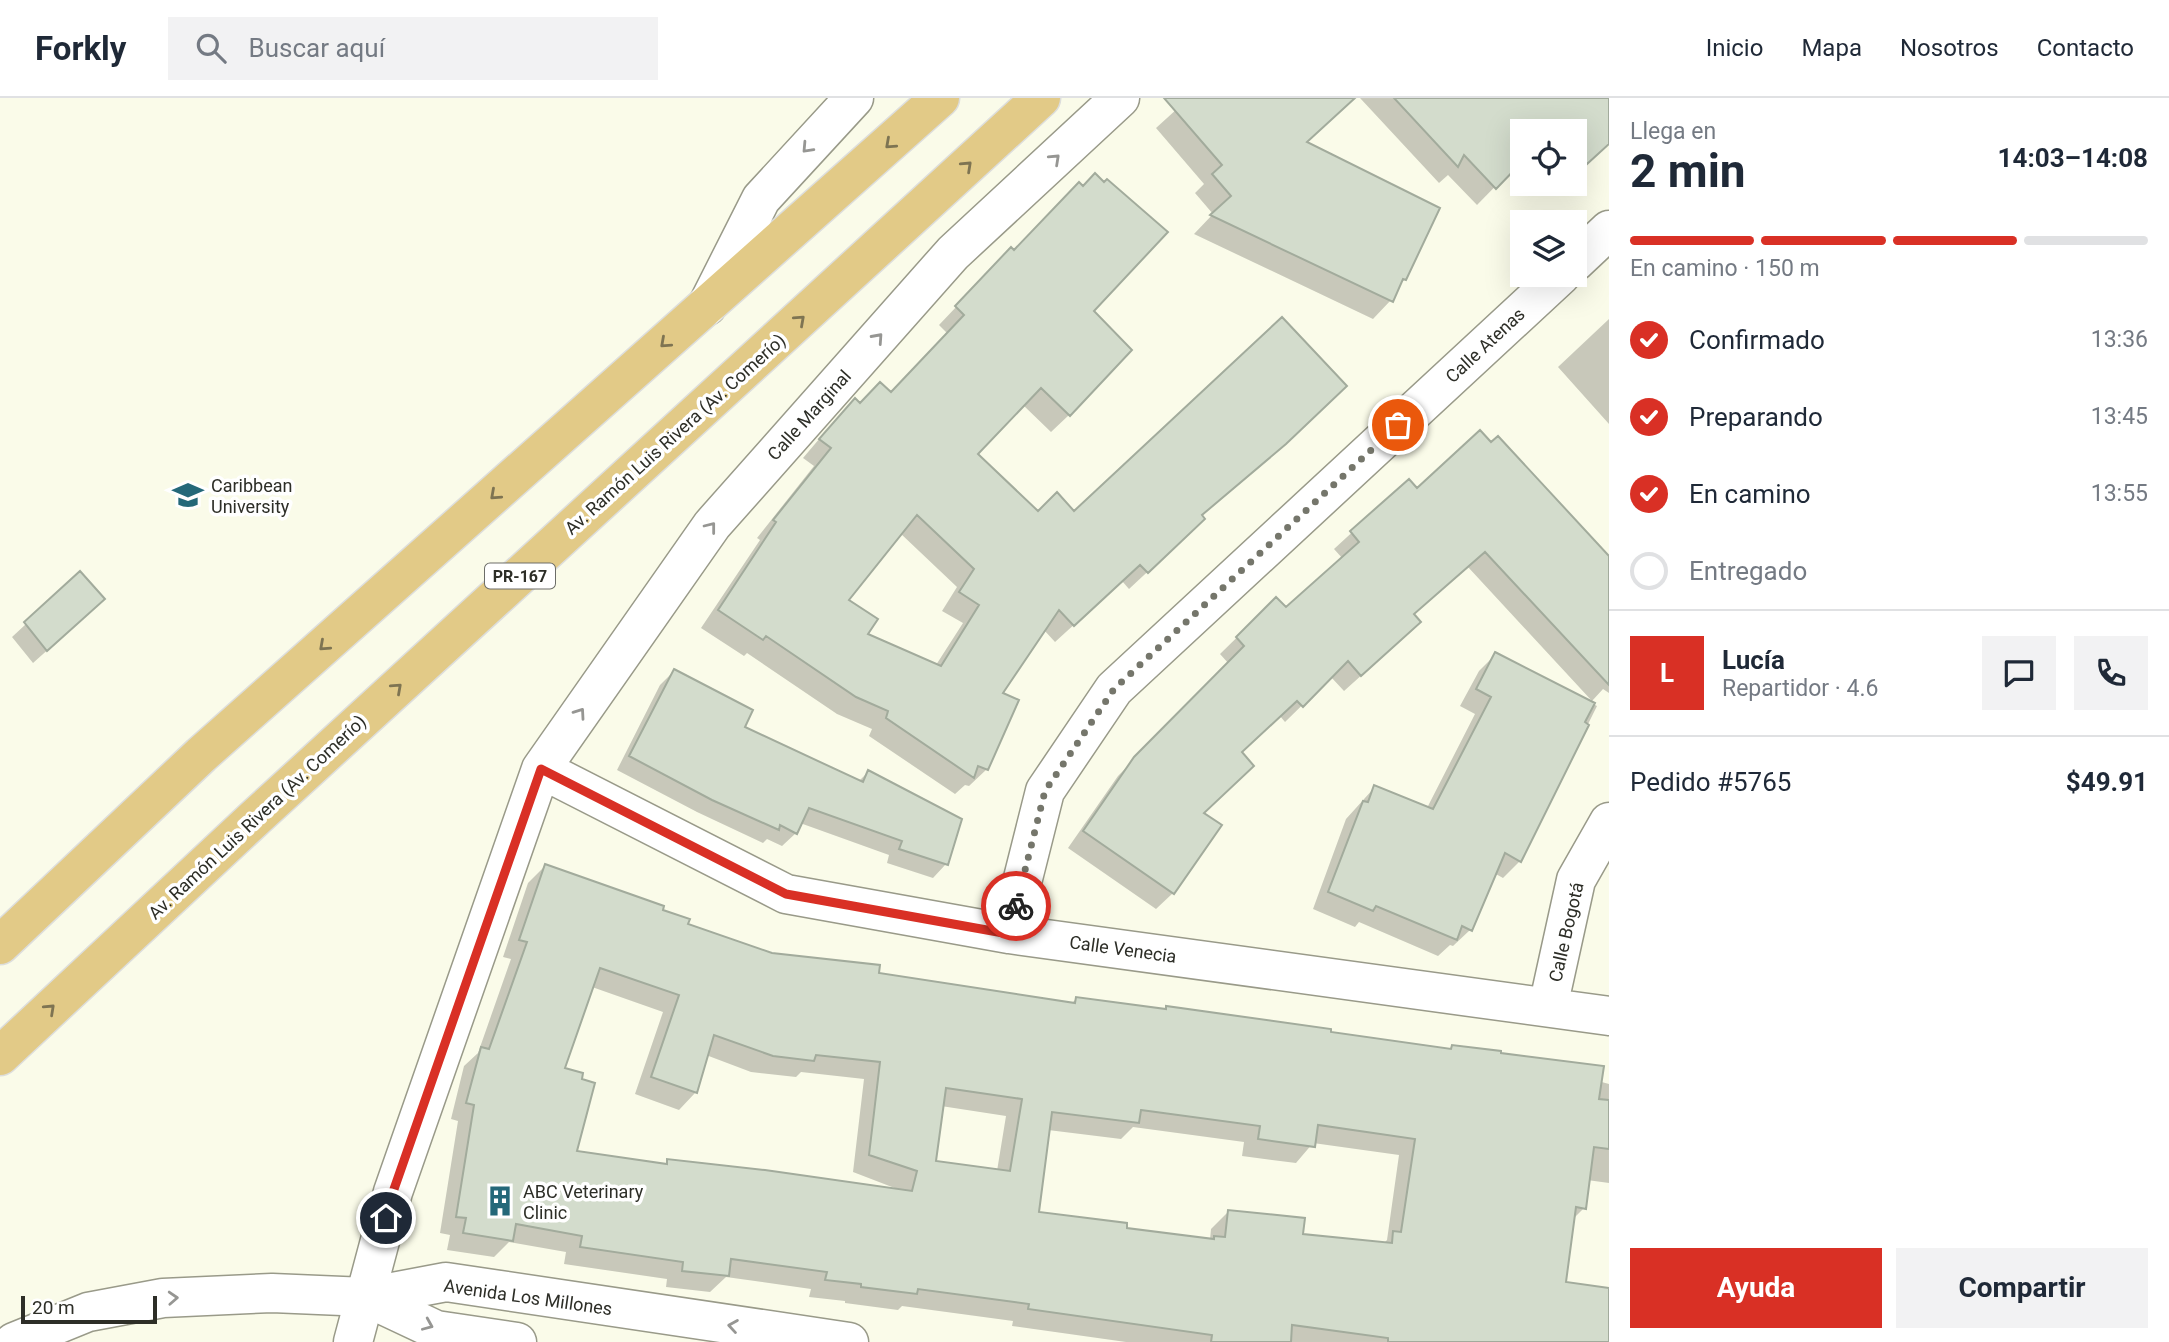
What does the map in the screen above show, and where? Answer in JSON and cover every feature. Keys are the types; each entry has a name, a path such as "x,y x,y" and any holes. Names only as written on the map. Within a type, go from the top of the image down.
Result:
{"main road":[{"name":"Av. Ramón Luis Rivera (Av. Comerío)","path":"0,1056 266,808 1041,98"},
{"path":"0,945 201,755 707,306 920,105"}],"street":[{"path":"707,306 761,199 854,98"},
{"name":"Calle Marginal","path":"353,1342 393,1192 541,769 712,526 953,253 1120,98"},
{"path":"1587,251 1609,230"},
{"name":"Calle Atenas","path":"1009,934 1045,791 1114,689 1548,287"},
{"name":"Calle Venecia","path":"541,769 786,894 1009,934 1609,1016"},
{"name":"Calle Bogotá","path":"1548,1007 1576,880 1609,822"},
{"name":"Avenida Los Millones","path":"366,1297 446,1282 849,1342"},
{"path":"14,1342 88,1312 163,1298 272,1293 366,1297 436,1330 517,1342"}],"building":[{"path":"1164,98 1355,98 1307,142 1440,208 1393,302 1210,215 1231,196 1212,174 1222,165"},
{"path":"1394,98 1609,98 1609,144 1587,164 1587,119 1510,119 1510,174 1496,189 1464,155 1458,167"},
{"path":"1095,173 1104,182 1107,179 1168,232 1094,311 1132,350 1070,416 1041,388 978,454 1038,511 1057,492 1074,511 1282,317 1347,386 1286,444 1202,515 1205,519 1148,573 1140,565 1074,626 1059,610 1003,693 1019,700 988,770 978,766 974,778 886,718 888,711 856,697 766,636 763,640 718,610 776,522 773,520 831,448 819,439 855,398 860,403 880,382 891,392 964,315 955,306 1011,247 1014,250 1079,182 1083,186","holes":["917,515 974,569 959,592 979,605 941,666 868,634 878,619 849,600"]},
{"path":"1480,430 1491,442 1498,436 1609,556 1609,685 1485,552 1414,614 1421,622 1361,676 1348,661 1303,707 1297,701 1242,752 1254,766 1204,813 1222,825 1174,894 1083,831 1134,757 1244,646 1236,637 1276,597 1286,607 1359,542 1350,531 1409,479 1417,488"},
{"path":"80,571 105,599 47,651 24,622"},
{"path":"1495,652 1595,703 1585,722 1589,725 1521,862 1505,853 1472,931 1462,926 1457,940 1376,906 1373,911 1328,892 1363,801 1368,802 1374,785 1433,809 1491,697 1476,689"},
{"path":"674,669 753,710 745,727 863,782 868,770 962,819 948,865 899,849 902,841 809,808 797,834 780,825 779,830 712,800 629,756"},
{"path":"545,864 664,906 663,910 690,919 688,924 772,953 880,965 879,973 1075,1003 1076,997 1166,1009 1166,1006 1451,1049 1452,1045 1604,1066 1599,1099 1609,1100 1609,1149 1594,1147 1586,1209 1576,1207 1566,1282 1609,1288 1609,1342 1388,1342 1388,1338 1292,1325 1291,1342 1211,1342 1212,1335 1028,1309 1029,1304 918,1289 917,1294 861,1287 861,1284 825,1280 827,1272 731,1259 729,1276 682,1271 683,1262 580,1247 582,1236 516,1224 513,1241 463,1233 466,1218 456,1217 474,1105 466,1103 481,1047 489,1049 527,942 519,940","holes":["600,968 679,995 651,1077 697,1093 714,1035 773,1056 814,1061 816,1055 880,1062 869,1155 917,1171 912,1191 765,1170 667,1159 667,1164 577,1151 595,1083 582,1079 583,1073 565,1068","946,1088 1022,1099 1010,1171 936,1161","1141,1110 1260,1126 1258,1139 1315,1147 1318,1125 1415,1139 1401,1232 1393,1231 1392,1243 1303,1234 1305,1218 1228,1210 1225,1237 1214,1236 1214,1239 1127,1228 1127,1223 1039,1212 1052,1112 1139,1123"]}],"way so far":[{"path":"1016,906 1045,791 1114,689 1398,425"}],"place":[{"name":"Caribbean University","path":"188,495"},
{"name":"ABC Veterinary Clinic","path":"500,1201"}],"route":[{"path":"386,1218 541,769 786,894 1009,934 1016,906"}]}
